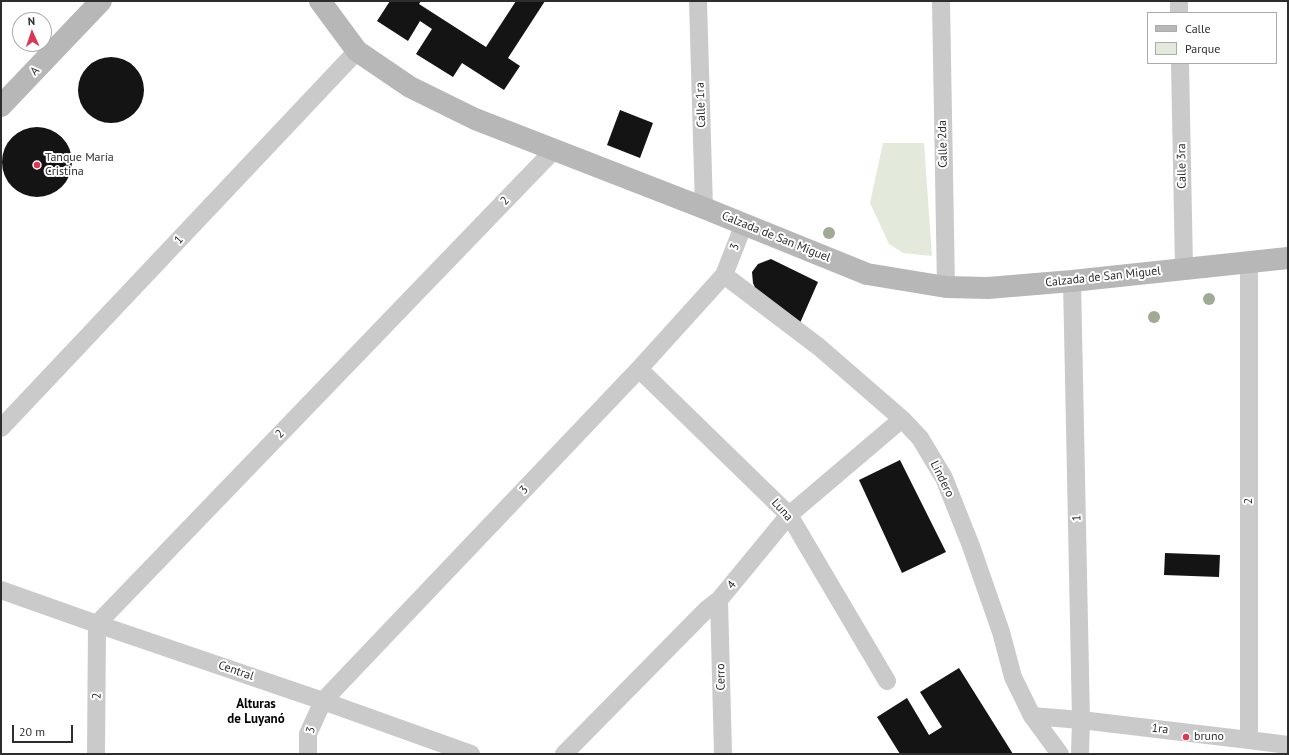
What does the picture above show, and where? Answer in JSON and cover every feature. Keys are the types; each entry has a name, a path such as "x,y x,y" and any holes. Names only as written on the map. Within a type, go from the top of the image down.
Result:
{"main road":[{"name":"A","path":"1,106 101,1"},
{"name":"Calzada de San Miguel","path":"320,1 357,51 410,87 475,119 704,208 867,274 946,287 988,288 1072,281 1288,258"}],"street":[{"name":"Calle 1ra","path":"698,1 704,208"},
{"name":"Calle 2da","path":"941,1 946,287"},
{"path":"1179,1 1179,12"},
{"name":"1","path":"1,428 357,51"},
{"name":"Calle 3ra","path":"1180,64 1184,268"},
{"name":"2","path":"96,754 97,624 554,150"},
{"name":"3","path":"308,754 308,734 323,701 639,369 724,275 744,224"},
{"name":"2","path":"1249,262 1249,740"},
{"name":"Lindero","path":"724,275 819,347 902,419 920,438 944,478 971,546 999,625 1013,677 1032,716 1060,754"},
{"name":"1","path":"1072,281 1080,754"},
{"name":"Luna","path":"639,369 789,516 887,681"},
{"name":"4","path":"564,754 706,610 719,600 789,516 902,419"},
{"name":"Central","path":"1,590 323,701 471,754"},
{"name":"Cerro","path":"719,600 723,754"},
{"name":"1ra","path":"1032,716 1080,720 1288,745"}],"green space":[{"path":"883,143 924,143 932,256 903,253 889,244 870,203"}],"building":[{"path":"390,1 421,1 419,4 486,47 516,1 545,1 508,58 520,66 504,90 462,63 453,77 416,54 432,29 420,21 408,41 377,21"},
{"path":"111,57 124,60 134,67 141,77 144,90 141,103 134,113 124,120 111,123 98,120 88,113 81,103 78,90 81,77 88,67 98,60"},
{"path":"620,110 653,123 640,158 607,145"},
{"name":"Tanque María Cristina","path":"37,127 50,130 62,137 69,149 72,162 69,175 62,187 50,194 37,197 24,194 12,187 5,175 2,162 5,149 12,137 24,130"},
{"path":"771,259 818,282 800,323 756,290 753,283 752,272 758,264"},
{"path":"900,460 946,552 902,573 859,480"},
{"path":"1165,553 1220,555 1219,577 1164,575"},
{"path":"959,668 1013,754 900,754 877,717 907,698 929,735 942,727 920,692"}],"place":[{"name":"Tanque María Cristina","path":"37,165"},
{"name":"bruno","path":"1186,737"}],"district":[{"name":"Alturas de Luyanó","path":"256,712"}]}
